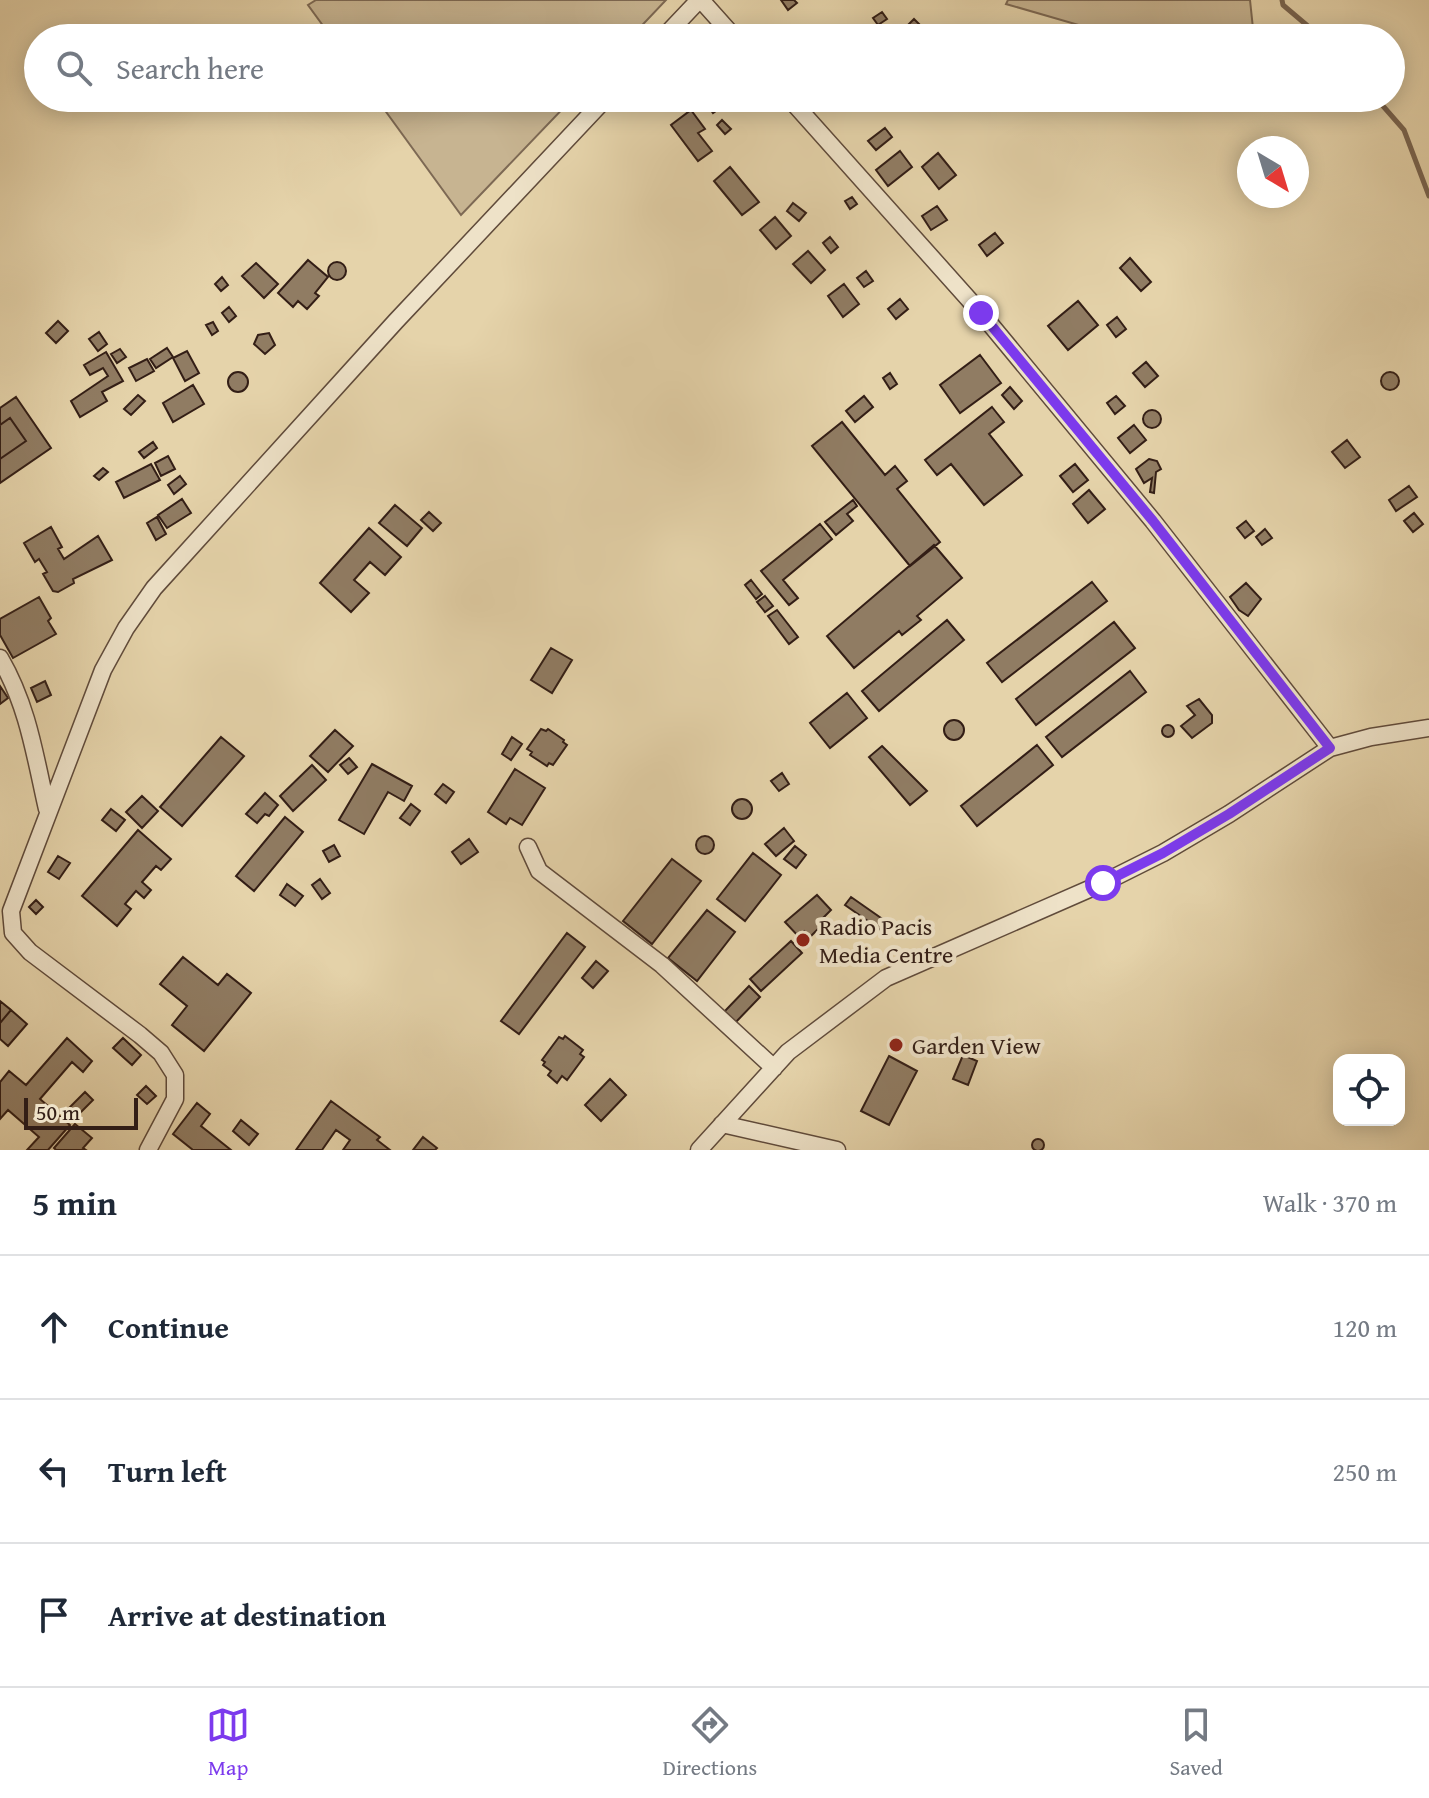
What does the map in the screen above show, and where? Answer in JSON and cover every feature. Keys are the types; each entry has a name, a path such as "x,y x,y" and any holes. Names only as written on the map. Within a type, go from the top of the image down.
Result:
{"street":[{"path":"677,24 700,0 722,24"},
{"path":"148,1150 175,1099 175,1075 161,1053 30,952 13,933 11,911 103,670 126,628 154,588 396,321 593,112"},
{"path":"801,112 1002,337 1153,521 1330,748"},
{"path":"0,658 16,685 25,710 47,811"},
{"path":"699,1150 788,1052 886,978 1103,883 1163,853 1330,748 1371,737 1429,728"},
{"path":"528,847 539,871 662,965 774,1068"},
{"path":"722,1124 837,1150"}],"shaded area":[{"path":"316,0 666,0 643,24 322,24 308,5"},
{"path":"1008,0 1250,0 1253,24 1075,24 1006,4"},
{"path":"386,112 560,112 461,215"}],"building":[{"path":"781,0 794,0 797,3 788,10"},
{"path":"882,12 887,19 877,24 873,18"},
{"path":"692,112 705,129 698,133 712,151 698,161 671,125"},
{"path":"722,120 731,129 725,134 717,125"},
{"path":"885,128 892,137 876,150 868,141"},
{"path":"900,151 912,167 888,186 876,170"},
{"path":"938,153 956,175 939,189 922,167"},
{"path":"730,167 759,202 742,215 714,181"},
{"path":"852,197 857,204 850,209 845,201"},
{"path":"793,203 806,213 799,221 787,211"},
{"path":"937,206 947,220 931,230 922,216"},
{"path":"775,217 791,236 776,249 760,230"},
{"path":"995,233 1003,243 987,256 979,245"},
{"path":"830,237 838,247 831,253 823,243"},
{"path":"808,251 825,270 811,283 793,264"},
{"path":"1130,258 1151,282 1141,291 1120,268"},
{"path":"308,260 328,277 315,293 319,296 307,309 298,301 293,307 278,293"},
{"path":"333,262 341,262 346,271 344,278 333,280 328,275 328,267"},
{"path":"256,263 278,284 264,298 242,276"},
{"path":"866,271 873,281 864,287 857,278"},
{"path":"222,277 228,285 221,291 215,284"},
{"path":"844,284 859,304 843,317 828,296"},
{"path":"900,299 908,309 896,319 888,309"},
{"path":"1078,301 1098,325 1068,350 1048,326"},
{"path":"229,307 236,316 229,322 222,313"},
{"path":"1117,317 1126,329 1116,337 1107,325"},
{"path":"58,321 68,331 56,343 46,333"},
{"path":"213,322 218,331 212,335 206,325"},
{"path":"99,332 107,344 98,351 89,339"},
{"path":"269,333 275,345 265,354 254,344 258,335"},
{"path":"167,348 173,357 156,368 150,359"},
{"path":"120,349 126,357 117,363 111,354"},
{"path":"187,351 199,373 185,381 173,358"},
{"path":"106,352 123,381 102,392 107,401 80,417 71,401 108,376 103,368 90,375 84,365"},
{"path":"980,355 1001,383 960,413 940,385"},
{"path":"147,359 154,371 136,381 129,368"},
{"path":"1146,362 1158,376 1145,387 1133,373"},
{"path":"238,372 245,375 248,382 245,389 238,392 231,389 228,382 231,375"},
{"path":"1390,372 1399,381 1390,390 1381,381"},
{"path":"890,373 897,384 890,389 883,378"},
{"path":"193,385 204,404 173,422 163,403"},
{"path":"1010,387 1022,401 1014,409 1002,395"},
{"path":"138,395 145,401 131,415 124,409"},
{"path":"864,396 873,407 855,422 846,411"},
{"path":"1116,396 1125,406 1115,414 1107,403"},
{"path":"16,397 51,448 0,483 0,459 26,441 10,418 0,425 0,408"},
{"path":"16,397 51,448 0,483 0,408"},
{"path":"992,407 1004,422 989,434 1022,475 984,505 951,464 937,475 925,460"},
{"path":"1152,410 1161,419 1152,428 1143,419"},
{"path":"842,422 885,475 895,466 907,481 897,489 940,542 910,566 812,446"},
{"path":"1134,425 1146,440 1130,453 1118,438"},
{"path":"1347,440 1360,457 1345,468 1332,452"},
{"path":"153,442 157,448 144,458 139,452"},
{"path":"168,456 175,469 161,476 155,463"},
{"path":"1149,459 1157,461 1161,469 1156,472 1154,493 1150,492 1152,478 1144,483 1136,469"},
{"path":"151,464 160,480 124,498 116,482"},
{"path":"1075,464 1088,480 1073,492 1060,476"},
{"path":"103,468 108,472 99,480 94,476"},
{"path":"180,476 186,484 174,494 168,485"},
{"path":"1409,486 1417,497 1396,511 1389,500"},
{"path":"1089,490 1105,509 1088,523 1073,504"},
{"path":"182,499 191,513 167,528 158,515"},
{"path":"853,500 857,506 847,514 853,521 836,535 825,522"},
{"path":"395,505 422,528 407,546 379,523"},
{"path":"429,512 441,523 433,531 421,520"},
{"path":"1414,513 1423,524 1413,532 1404,521"},
{"path":"157,517 166,534 156,540 147,523"},
{"path":"1246,521 1254,531 1245,538 1237,528"},
{"path":"820,524 832,539 783,580 798,598 789,605 761,571"},
{"path":"51,527 62,547 58,549 64,559 98,536 112,560 73,579 74,583 58,592 53,591 43,574 47,572 39,559 35,562 24,543"},
{"path":"369,528 401,557 385,575 370,562 354,580 369,593 351,612 320,583"},
{"path":"1265,529 1272,538 1262,545 1256,537"},
{"path":"934,545 962,578 917,616 921,620 902,635 899,631 854,668 827,636"},
{"path":"751,580 762,594 756,599 745,585"},
{"path":"1092,582 1107,601 1002,682 987,663"},
{"path":"1246,583 1261,599 1248,616 1239,610 1230,597"},
{"path":"765,596 773,606 765,612 757,602"},
{"path":"39,597 56,634 13,658 0,635 0,619"},
{"path":"777,610 798,637 789,644 768,616"},
{"path":"947,620 964,640 879,711 862,691"},
{"path":"1114,622 1135,648 1036,725 1016,699"},
{"path":"551,648 572,660 552,693 531,680"},
{"path":"1130,671 1146,692 1062,757 1046,737"},
{"path":"45,681 51,695 37,702 31,688"},
{"path":"0,686 8,698 0,704"},
{"path":"847,693 867,718 830,748 810,723"},
{"path":"1199,699 1212,715 1212,723 1192,738 1181,726 1195,715 1187,706"},
{"path":"954,720 961,723 964,730 961,737 954,740 947,737 944,730 947,723"},
{"path":"1168,725 1174,731 1168,737 1162,731"},
{"path":"541,729 548,729 567,745 553,765 549,763 547,766 530,755 532,752 527,749"},
{"path":"335,730 353,746 328,772 310,756"},
{"path":"221,737 244,756 182,826 160,807"},
{"path":"512,737 522,744 511,760 502,754"},
{"path":"1037,745 1053,765 977,826 961,806"},
{"path":"882,746 927,791 910,805 869,757"},
{"path":"349,758 357,767 348,774 340,765"},
{"path":"372,764 412,786 404,801 388,792 364,834 339,820"},
{"path":"312,765 326,780 293,811 280,796"},
{"path":"515,769 545,788 522,825 510,818 506,824 488,812"},
{"path":"782,773 789,784 779,791 771,781"},
{"path":"443,784 454,792 446,803 435,794"},
{"path":"265,793 278,805 269,816 265,814 257,823 246,814"},
{"path":"142,796 158,811 142,828 126,812"},
{"path":"742,799 749,802 752,809 749,816 742,819 735,816 732,809 735,802"},
{"path":"411,804 420,811 410,825 400,818"},
{"path":"111,809 125,820 116,831 102,820"},
{"path":"285,817 303,832 254,891 236,876"},
{"path":"784,828 794,841 776,856 765,844"},
{"path":"138,830 171,859 161,870 156,866 142,882 151,890 144,898 136,891 125,904 131,909 117,926 82,896"},
{"path":"705,836 712,838 712,852 705,854 698,852 696,845 698,838"},
{"path":"469,839 478,852 461,864 452,852"},
{"path":"334,845 340,856 329,862 323,851"},
{"path":"795,846 806,855 796,868 784,859"},
{"path":"753,853 781,875 745,921 717,899"},
{"path":"58,856 70,863 59,879 48,872"},
{"path":"672,859 701,881 652,944 623,921"},
{"path":"320,879 330,893 322,899 312,885"},
{"path":"287,884 303,896 295,906 280,895"},
{"path":"817,895 831,910 821,920 824,923 810,937 804,931 798,936 785,922"},
{"path":"851,897 891,925 885,933 845,905"},
{"path":"36,900 43,907 36,914 29,907"},
{"path":"707,910 735,932 697,981 668,958"},
{"path":"567,933 585,947 519,1034 501,1021"},
{"path":"791,941 802,953 761,991 750,979"},
{"path":"183,957 218,985 227,974 251,993 204,1051 172,1025 187,1006 160,984"},
{"path":"596,961 608,971 593,988 582,978"},
{"path":"749,986 760,997 734,1024 723,1013"},
{"path":"0,1001 11,1010 0,1023"},
{"path":"11,1010 27,1024 8,1046 0,1039 0,1023"},
{"path":"565,1036 583,1050 580,1054 584,1057 567,1080 562,1076 557,1083 548,1075 551,1071 542,1060 559,1037 563,1039"},
{"path":"67,1038 92,1061 83,1072 72,1062 40,1099 70,1125 48,1150 27,1150 39,1137 8,1110 0,1119 0,1082 9,1071 26,1085"},
{"path":"123,1038 141,1055 132,1065 113,1048"},
{"path":"963,1055 977,1061 968,1085 953,1079"},
{"path":"889,1056 917,1071 889,1125 861,1111"},
{"path":"610,1079 626,1095 601,1121 585,1105"},
{"path":"146,1086 156,1096 147,1104 137,1095"},
{"path":"85,1092 93,1100 77,1116 69,1108"},
{"path":"331,1101 380,1137 377,1140 390,1150 343,1150 350,1140 336,1130 322,1150 296,1150"},
{"path":"197,1103 210,1114 201,1126 231,1150 193,1150 173,1134"},
{"path":"241,1120 258,1134 249,1145 233,1131"},
{"path":"75,1124 92,1138 83,1148 86,1150 56,1150 54,1148"},
{"path":"423,1137 437,1148 413,1150"},
{"path":"1034,1141 1042,1141 1042,1149 1034,1149"}],"waterway":[{"path":"1282,0 1283,5 1305,24"},
{"path":"1388,112 1404,130 1429,196"}],"place":[{"name":"Radio Pacis Media Centre","path":"803,940"},
{"name":"Garden View","path":"896,1045"}],"route":[{"path":"981,313 1153,521 1330,748 1229,814 1163,853 1103,883"}]}
